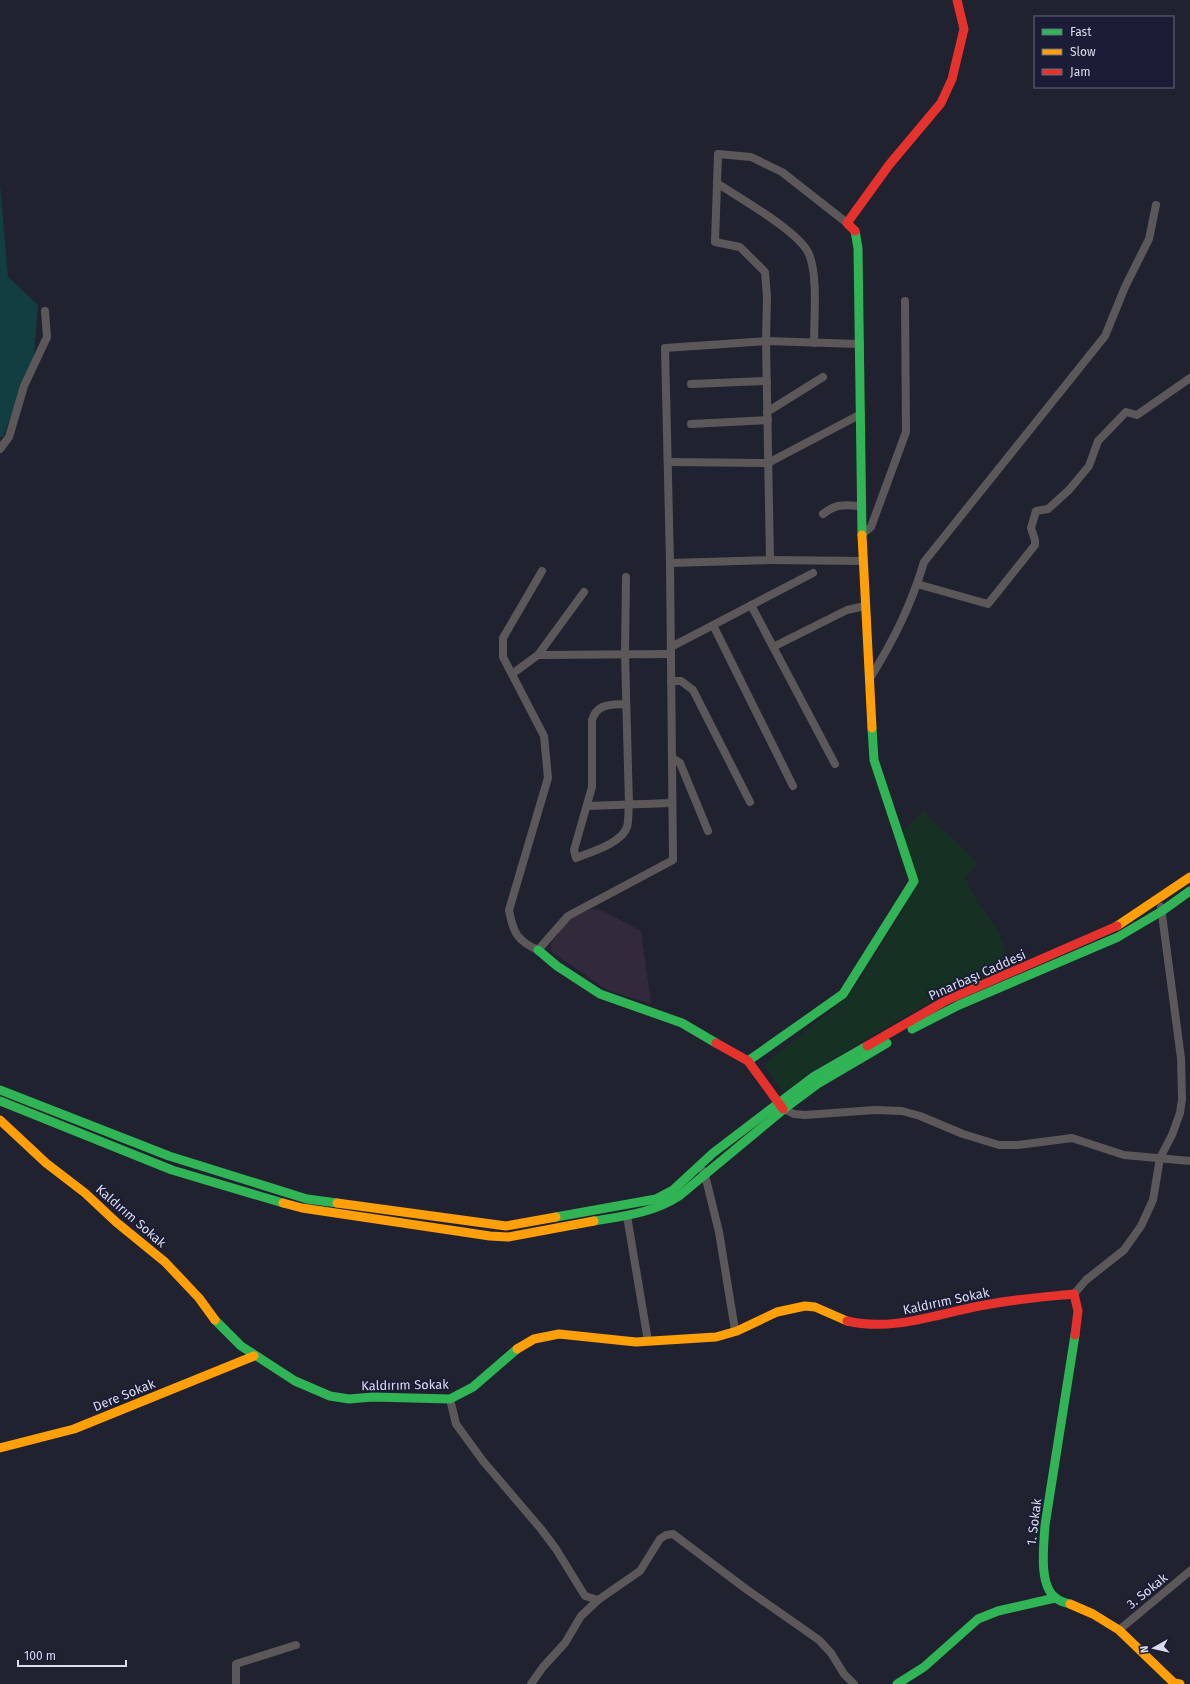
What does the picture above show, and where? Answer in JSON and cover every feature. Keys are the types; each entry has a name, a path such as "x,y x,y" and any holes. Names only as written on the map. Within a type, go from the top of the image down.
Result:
{"street":[{"path":"847,223 889,165 941,103 952,79 964,29 957,0"},
{"path":"748,1061 843,994 914,881 874,760 862,560 858,248 855,229 782,172 751,157 718,154 715,242 740,247 765,272 767,298 766,341 770,560"},
{"path":"717,183 785,229 803,245 809,254 814,288 814,343"},
{"path":"869,680 890,646 911,604 924,562 1105,336 1125,287 1149,239 1156,205"},
{"path":"862,534 871,527 906,432 906,301"},
{"path":"0,449 9,437 24,386 47,337 45,311"},
{"path":"538,950 568,916 673,860 670,563 665,348 766,341 860,344"},
{"path":"691,424 768,416 823,377"},
{"path":"918,584 988,604 1035,545 1031,528 1036,511 1048,509 1069,490 1089,466 1098,441 1126,412 1137,414 1190,378"},
{"path":"691,384 767,381"},
{"path":"668,462 768,463 861,414"},
{"path":"822,514 838,505 862,506"},
{"path":"670,563 770,560 862,560"},
{"path":"542,571 503,638 503,658 544,736 547,757 548,778 510,910 512,926 523,944 538,950 557,966 600,994 682,1024 748,1061 781,1106 794,1114 805,1115 875,1110 902,1111 920,1116 963,1134 999,1145 1018,1145 1072,1138 1124,1155 1190,1161"},
{"path":"538,655 625,654 671,650 713,625 813,573"},
{"path":"626,577 625,654 626,704 628,805 627,828 623,834 609,845 576,858 574,850 592,788 592,720 595,711 603,706 626,704"},
{"path":"512,674 538,655 584,592"},
{"path":"751,605 835,764"},
{"path":"773,647 847,610 865,606"},
{"path":"713,625 793,786"},
{"path":"671,681 682,681 693,690 750,802"},
{"path":"672,758 680,763 708,831"},
{"path":"587,806 672,803"},
{"name":"Pınarbaşı Caddesi","path":"781,1106 814,1077 945,1001 1115,927 1158,900 1190,877"},
{"path":"0,1090 169,1156 307,1199 506,1226 656,1199 673,1190 699,1166 781,1106 916,1026 959,1005 1118,937 1162,911 1190,891"},
{"path":"1074,1294 1086,1280 1124,1250 1141,1226 1153,1200 1160,1158 1177,1124 1182,1099 1183,1081 1169,981 1162,911 1158,900"},
{"path":"0,1101 172,1170 248,1194 302,1208 490,1236 508,1237 627,1216 665,1205 705,1175 781,1106"},
{"name":"Kaldırım Sokak","path":"0,1120 46,1163 86,1194 116,1222 165,1262 199,1298 226,1332 254,1356 295,1381 316,1391 340,1398 450,1398 465,1393 519,1347 540,1337 553,1334 580,1334 635,1343 716,1337 736,1330 770,1314 811,1305 835,1317 850,1322 876,1325 899,1325 918,1322 976,1306 1074,1294"},
{"path":"699,1166 705,1175 719,1232 736,1330"},
{"path":"627,1216 648,1341"},
{"name":"1. Sokak","path":"1055,1598 1046,1584 1044,1574 1043,1537 1058,1455 1078,1311 1074,1294"},
{"name":"Dere Sokak","path":"0,1448 74,1429 254,1356"},
{"path":"450,1398 453,1416 465,1437 556,1549 584,1596 598,1600"},
{"path":"531,1684 543,1667 565,1643 575,1624 598,1600 640,1571 660,1539 670,1534 674,1534 746,1589 819,1640 831,1653 844,1674 854,1684"},
{"name":"3. Sokak","path":"1119,1630 1190,1571"},
{"path":"897,1684 929,1664 978,1619 998,1611 1055,1598 1093,1614 1119,1630 1174,1683 1181,1684 1190,1681"},
{"path":"236,1684 236,1664 296,1645"}],"shaded area":[{"path":"0,185 8,277 38,305 34,355 3,437 0,437"},
{"path":"923,811 978,863 965,877 977,902 991,919 1001,938 1011,968 945,993 808,1074 783,1093 764,1064 833,1009 855,987 905,907 909,894 909,886 900,858 900,840 910,824"},
{"path":"591,909 601,910 641,931 651,1004 607,990 552,952 550,945 568,920"}],"traffic: fast":[{"path":"855,231 858,248 862,535"},
{"path":"748,1061 843,994 914,881 874,760 872,728"},
{"path":"912,1029 959,1005 1118,937 1162,911 1190,891"},
{"path":"538,950 557,966 600,994 682,1023 716,1043"},
{"path":"594,1221 649,1210 669,1202 679,1196 784,1109 819,1083 887,1043"},
{"path":"556,1217 656,1199 673,1190 713,1153 813,1077 867,1046"},
{"path":"0,1090 169,1156 307,1199 337,1203"},
{"path":"0,1101 172,1170 283,1203"},
{"path":"215,1320 241,1346 295,1381 330,1396 349,1399 373,1397 450,1399 473,1387 517,1349"},
{"path":"1070,1604 1059,1600 1050,1592 1044,1575 1043,1553 1045,1525 1075,1335"},
{"path":"897,1684 924,1667 978,1619 998,1611 1055,1598"}],"traffic: slow":[{"path":"862,535 872,728"},
{"path":"1117,926 1190,877"},
{"path":"0,1120 46,1163 85,1193 116,1222 165,1262 199,1298 215,1320"},
{"path":"283,1203 302,1208 490,1236 508,1237 594,1221"},
{"path":"337,1203 506,1226 556,1217"},
{"path":"517,1349 534,1339 559,1334 636,1342 716,1337 737,1331 777,1312 805,1306 815,1307 847,1321"},
{"path":"0,1448 74,1429 254,1356"},
{"path":"1070,1604 1093,1614 1119,1630 1174,1683 1180,1684"}],"traffic: jam":[{"path":"855,231 847,223 889,165 941,103 952,79 964,29 957,0"},
{"path":"867,1046 945,1001 1117,926"},
{"path":"716,1043 748,1061 783,1109"},
{"path":"847,1321 865,1324 899,1323 996,1303 1074,1294 1078,1311 1075,1335"}]}
